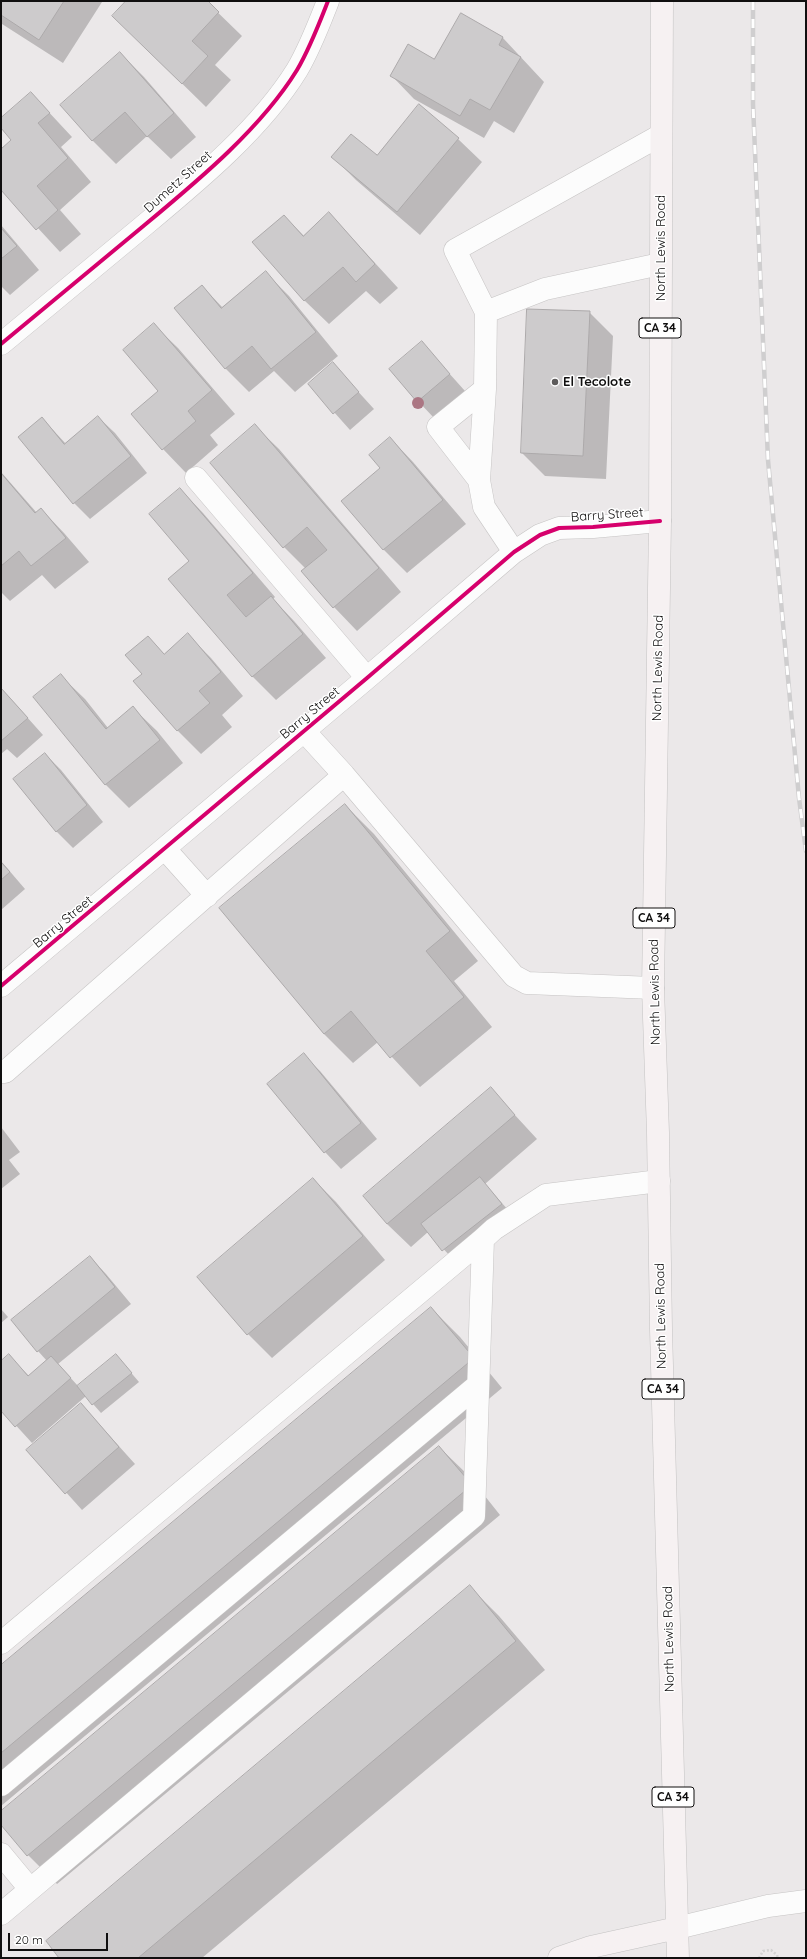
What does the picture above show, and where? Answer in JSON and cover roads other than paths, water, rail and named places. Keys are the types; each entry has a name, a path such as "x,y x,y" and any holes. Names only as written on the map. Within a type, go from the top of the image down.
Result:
{"main road":[{"name":"North Lewis Road","path":"662,1 660,521 653,988 678,1958"},
{"path":"559,1958 590,1947 677,1928"}],"street":[{"name":"Dumetz Street","path":"1,344 182,194 246,134 265,113 296,71 308,49 328,1"},
{"path":"514,552 484,507 479,480 485,389 486,312 455,250 661,135"},
{"path":"486,312 545,289 660,264"},
{"path":"479,480 438,426 485,389"},
{"path":"196,478 367,678"},
{"name":"Barry Street","path":"1,986 367,678 514,552 540,535 559,528 593,527 660,521"},
{"path":"304,731 344,775 514,976 527,983 653,988"},
{"path":"1,1072 5,1072 344,775"},
{"path":"165,848 207,896"},
{"path":"1,1643 494,1229 546,1195 659,1181"},
{"path":"1,1914 474,1516 483,1239"},
{"path":"1,1785 478,1385"},
{"path":"1,1854 30,1889"},
{"path":"677,1928 758,1908 806,1901"}],"railway":[{"path":"753,1 753,104 768,460 799,798 806,851"}],"place":[{"name":"El Tecolote","path":"555,382"}]}
